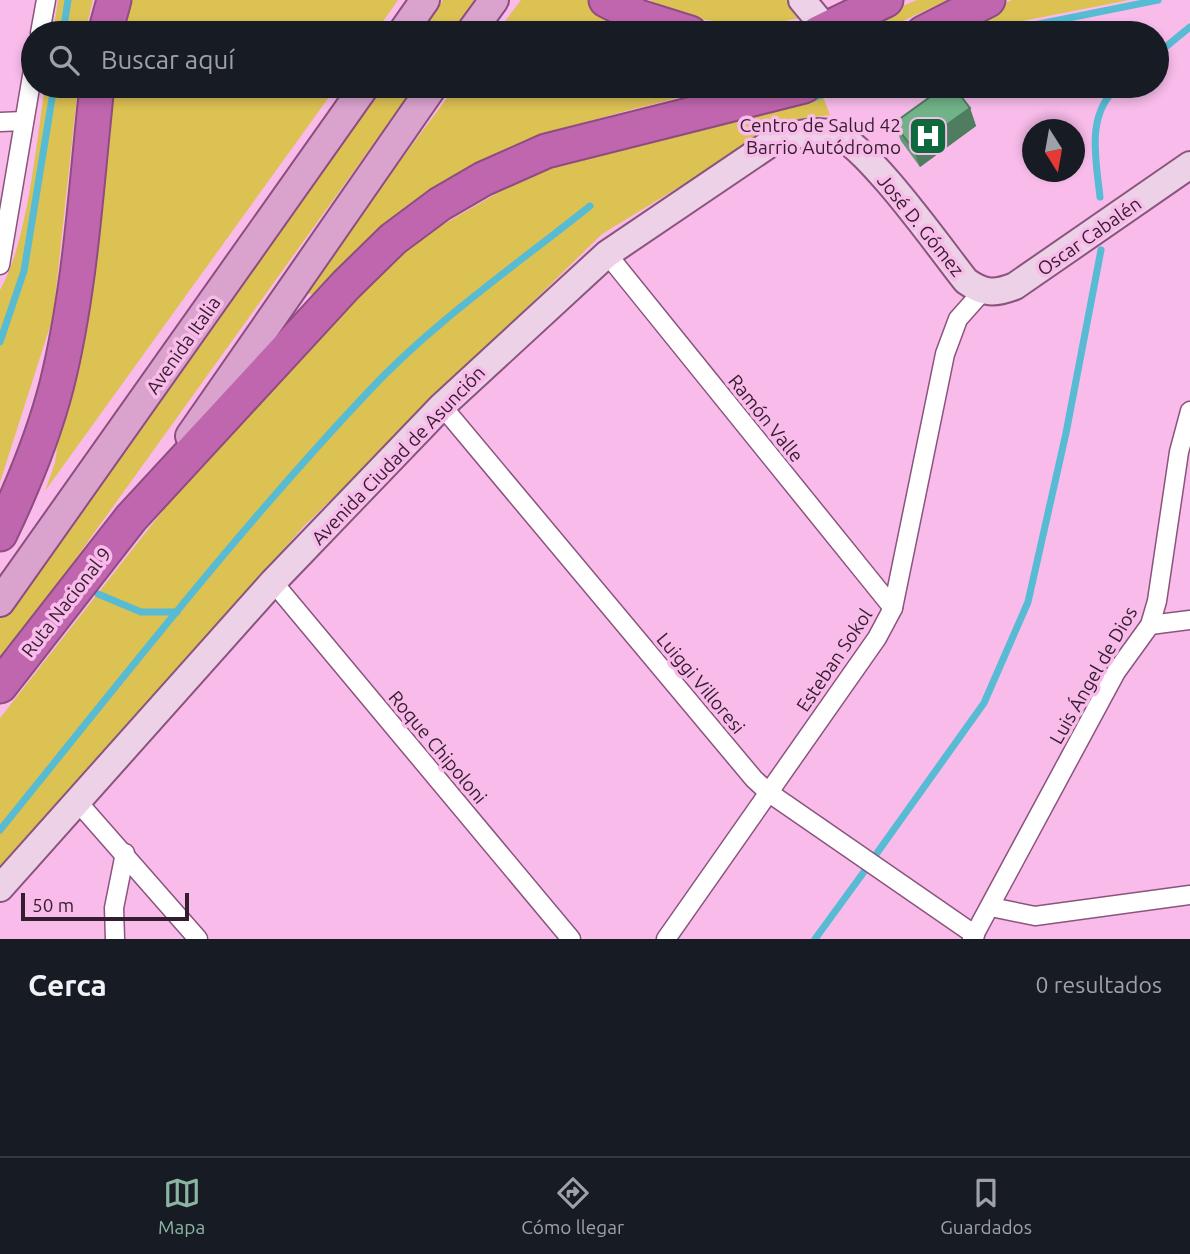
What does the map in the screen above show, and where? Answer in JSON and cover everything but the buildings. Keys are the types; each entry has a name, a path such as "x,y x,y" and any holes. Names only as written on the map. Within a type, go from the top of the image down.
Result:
{"highway":[{"path":"108,21 114,0"},
{"path":"606,0 652,21"},
{"path":"844,21 886,0"},
{"path":"947,21 988,0"},
{"path":"0,534 36,452 57,384 78,269 96,98"},
{"path":"131,518 346,285 393,239 440,204 483,179 546,151 756,98"},
{"name":"Ruta Nacional 9","path":"0,686 131,518"}],"main road":[{"path":"410,21 425,0"},
{"path":"479,21 494,0"},
{"name":"Avenida Italia","path":"0,602 357,98"},
{"path":"131,518 425,98"}],"street":[{"path":"42,21 46,0"},
{"path":"802,0 815,21"},
{"path":"0,265 28,98"},
{"path":"0,122 24,121"},
{"name":"Avenida Ciudad de Asunción","path":"0,888 273,582 442,406 607,254 771,143 801,133 827,133 836,134 863,153"},
{"name":"José D. Gómez","path":"863,153 966,281 982,292"},
{"name":"Oscar Cabalén","path":"982,292 1000,292 1015,286 1190,165"},
{"name":"Ramón Valle","path":"607,254 893,608"},
{"name":"Esteban Sokol","path":"666,939 877,638 893,608 945,354 958,320 982,292"},
{"name":"Luiggi Villoresi","path":"442,406 768,792 974,937"},
{"name":"Luis Ángel de Dios","path":"974,937 1116,672 1150,625 1157,601 1179,452 1190,411"},
{"name":"Roque Chipoloni","path":"273,582 571,939"},
{"path":"1150,625 1190,620"},
{"path":"76,800 198,939"},
{"path":"115,939 114,908 125,853"},
{"path":"991,907 1035,915 1190,895"}],"shaded area":[{"path":"58,0 93,0 88,21 55,21"},
{"path":"127,0 398,0 383,21 121,21"},
{"path":"443,0 476,0 461,21 428,21"},
{"path":"521,0 609,0 653,21 505,21"},
{"path":"649,0 799,0 810,16 785,21 715,21 688,18"},
{"path":"917,0 948,0 903,21 865,21"},
{"path":"1012,0 1129,0 1022,21 967,21"},
{"path":"43,98 77,98 53,317 0,482 0,290 18,246"},
{"path":"106,98 328,98 45,491 55,463"},
{"path":"372,98 406,98 0,664 0,617"},
{"path":"447,98 679,98 566,128 488,158 450,178 401,210 362,245 314,295 306,293 344,236"},
{"path":"779,98 824,98 830,115 789,120 602,234 303,527 0,871 0,718 172,499 331,319 413,242 532,173"}],"waterway":[{"path":"65,21 68,0"},
{"path":"1054,21 1158,0"},
{"path":"1169,44 1190,27"},
{"path":"0,342 24,271 52,98"},
{"path":"1100,197 1095,137 1101,109 1107,98"},
{"path":"0,830 225,553 367,393 447,318 590,206"},
{"path":"872,860 984,703 1028,602 1066,433 1101,250"},
{"path":"98,594 141,612 177,612"},
{"path":"815,939 866,869"}],"place":[{"name":"Centro de Salud 42 Barrio Autódromo","path":"928,136"}]}
